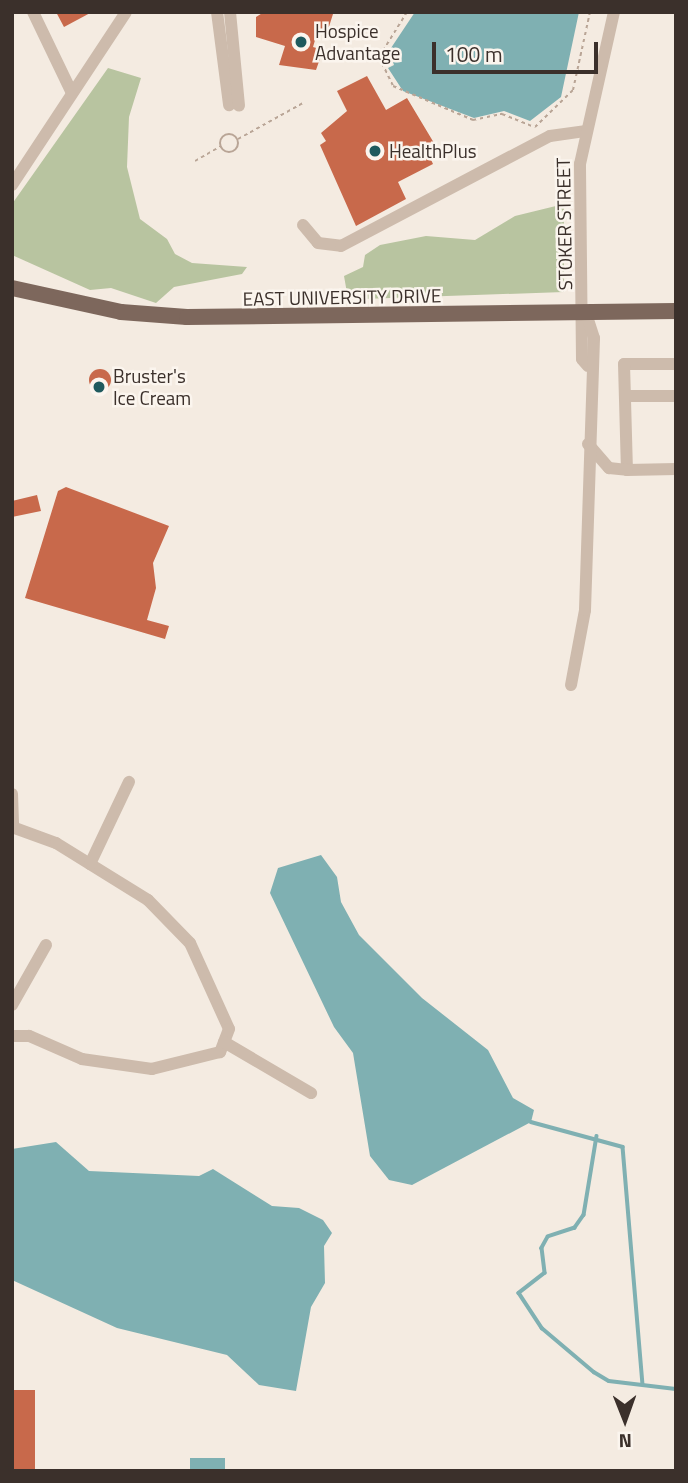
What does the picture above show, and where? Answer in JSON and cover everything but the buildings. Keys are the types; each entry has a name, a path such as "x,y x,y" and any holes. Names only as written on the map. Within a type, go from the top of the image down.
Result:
{"main road":[{"name":"EAST UNIVERSITY DRIVE","path":"12,288 121,312 187,317 676,311"}],"street":[{"path":"33,12 71,91"},
{"path":"12,185 71,91 126,12"},
{"path":"217,12 234,106 230,12"},
{"name":"STOKER STREET","path":"571,685 584,634 588,366 593,328 586,313 580,203 585,131 614,12"},
{"path":"303,225 318,243 341,246 550,136 585,131"},
{"path":"627,470 624,364 676,364"},
{"path":"625,396 676,396"},
{"path":"588,444 609,468 676,469"},
{"path":"90,863 130,782"},
{"path":"12,794 13,827 90,863 148,900 190,943 226,1014 224,1042 220,1052 187,1064 134,1069 12,1036"},
{"path":"12,1005 46,945"},
{"path":"224,1042 311,1093"}],"path":[{"path":"407,12 378,63 410,96 473,120 502,114 537,127 573,90 590,12"},
{"path":"221,146 233,151 238,139 303,103"},
{"path":"195,161 221,146 226,135 238,139"}],"green space":[{"path":"108,68 141,78 129,117 127,167 140,219 167,239 175,254 192,263 247,267 242,274 174,287 156,303 111,288 90,290 12,255 12,204"},
{"path":"564,204 564,292 362,299 347,293 344,276 363,267 365,255 380,245 426,236 475,240 515,216"}],"water":[{"path":"415,12 579,12 561,97 530,121 504,111 474,118 403,91 388,68 394,65 389,51"},
{"path":"321,855 337,877 341,902 359,935 422,998 488,1050 513,1098 534,1110 531,1122 412,1185 389,1180 370,1156 353,1053 334,1027 270,893 278,868"},
{"path":"56,1142 89,1171 199,1176 213,1169 272,1206 299,1208 323,1220 332,1233 324,1246 325,1283 311,1307 296,1391 259,1385 227,1355 117,1328 12,1280 12,1149"},
{"path":"190,1458 225,1458 225,1471 190,1471"}],"waterway":[{"path":"531,1122 623,1147 643,1384"},
{"path":"597,1136 584,1215 575,1228 548,1237 542,1248 545,1273 519,1293 542,1328 594,1372 609,1381 676,1389"}],"place":[{"name":"Hospice Advantage","path":"301,42"},
{"name":"HealthPlus","path":"375,151"},
{"name":"Bruster's Ice Cream","path":"99,387"}]}
